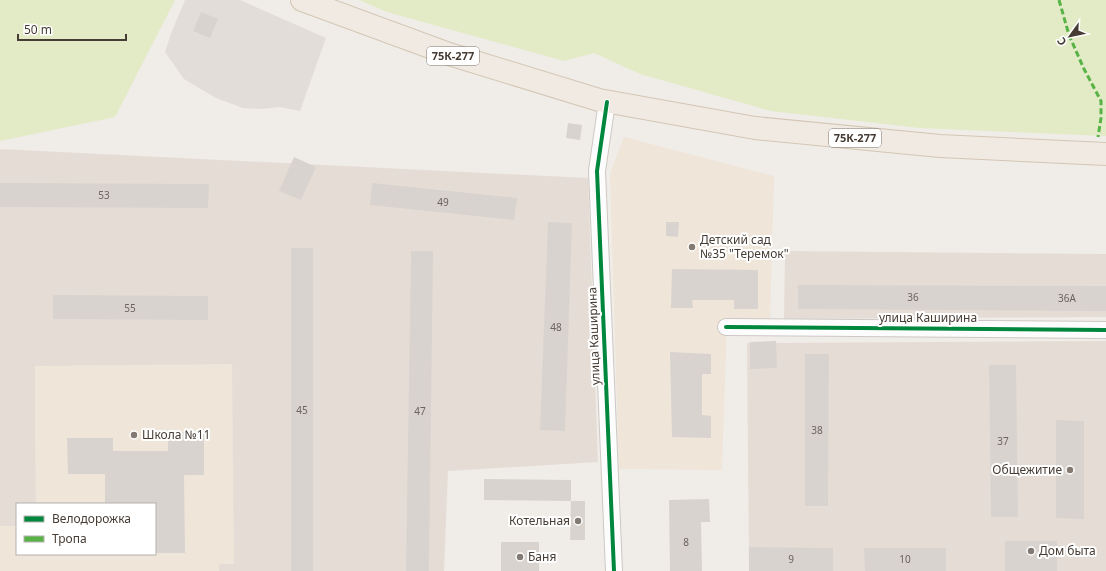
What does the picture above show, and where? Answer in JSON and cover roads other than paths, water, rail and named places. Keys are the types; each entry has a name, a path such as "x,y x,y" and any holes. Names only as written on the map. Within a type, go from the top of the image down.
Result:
{"main road":[{"name":"75К-277","path":"302,0 449,54 607,102 754,128 940,146 1106,154"}],"street":[{"name":"улица Каширина","path":"607,102 598,171 614,571"},
{"name":"улица Каширина","path":"726,327 1106,330"}],"place":[{"name":"Детский сад №35 \"Теремок\"","path":"692,247"},
{"name":"Школа №11","path":"134,435"},
{"name":"Общежитие","path":"1070,470"},
{"name":"Котельная","path":"578,521"},
{"name":"Дом быта","path":"1031,551"},
{"name":"Баня","path":"520,557"}]}
